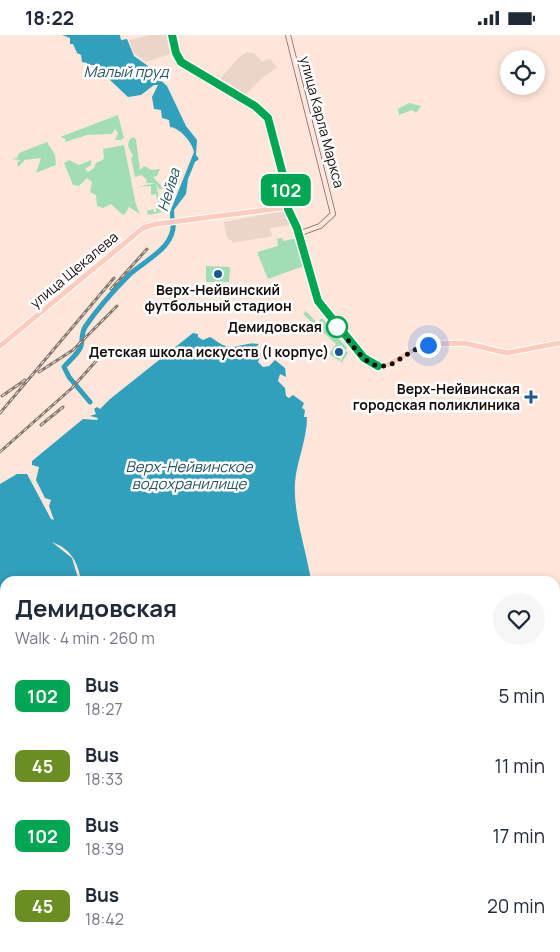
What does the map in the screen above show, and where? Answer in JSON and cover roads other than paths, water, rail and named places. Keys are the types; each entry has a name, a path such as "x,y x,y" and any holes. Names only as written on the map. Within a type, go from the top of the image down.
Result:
{"main road":[{"name":"улица Щекалева","path":"0,346 135,234 150,225 277,208 288,209"},
{"path":"288,209 298,233 318,301 364,358 378,366 391,364 415,349 434,344 464,343 507,353 560,343"}],"street":[{"path":"172,35 176,53 181,62 255,106 268,118 283,175 288,209"},
{"name":"улица Карла Маркса","path":"288,35 333,214 320,226 298,233"}],"water":[{"name":"Малый пруд","path":"62,35 120,35 121,40 127,39 134,56 148,66 148,75 158,78 167,86 186,126 197,140 196,155 199,159 195,162 188,179 186,194 174,210 175,226 173,226 170,219 170,212 194,152 185,136 178,130 170,127 169,120 162,118 161,110 154,109 152,97 158,85 154,85 141,95 128,97 110,80 107,69 96,65 87,65 87,63 82,62 81,55 77,53 73,44 70,44 70,38"},
{"name":"Верх-Нейвинское водохранилище","path":"193,333 198,334 198,337 203,340 210,337 229,347 252,343 259,344 254,349 247,349 245,352 253,357 264,352 273,358 261,355 258,362 263,367 269,366 275,360 285,368 286,377 280,374 278,381 285,388 286,396 289,398 293,395 304,403 302,408 305,410 304,417 307,417 307,425 296,474 295,494 298,519 310,576 80,576 76,562 69,552 52,542 72,558 77,576 0,576 0,484 17,474 27,474 51,519 54,520 49,506 51,500 45,498 36,480 39,467 32,465 32,461 83,419 97,420 98,418 90,416 96,414 94,409 97,407 100,409"}],"waterway":[{"name":"Нейва","path":"90,402 69,377 64,367 80,349 85,327 101,306 130,274 166,245 173,229 173,220"}],"railway":[{"path":"111,289 147,249"},
{"path":"0,413 114,278"},
{"path":"39,372 73,350 117,306"},
{"path":"0,452 72,388 97,360"},
{"path":"2,396 25,380"},
{"path":"41,425 63,407"}],"place":[{"name":"Верх-Нейвинский футбольный стадион","path":"218,274"},
{"name":"Демидовская","path":"337,327"},
{"name":"Детская школа искусств (I корпус)","path":"339,352"},
{"name":"Верх-Нейвинская городская поликлиника","path":"531,397"}]}
